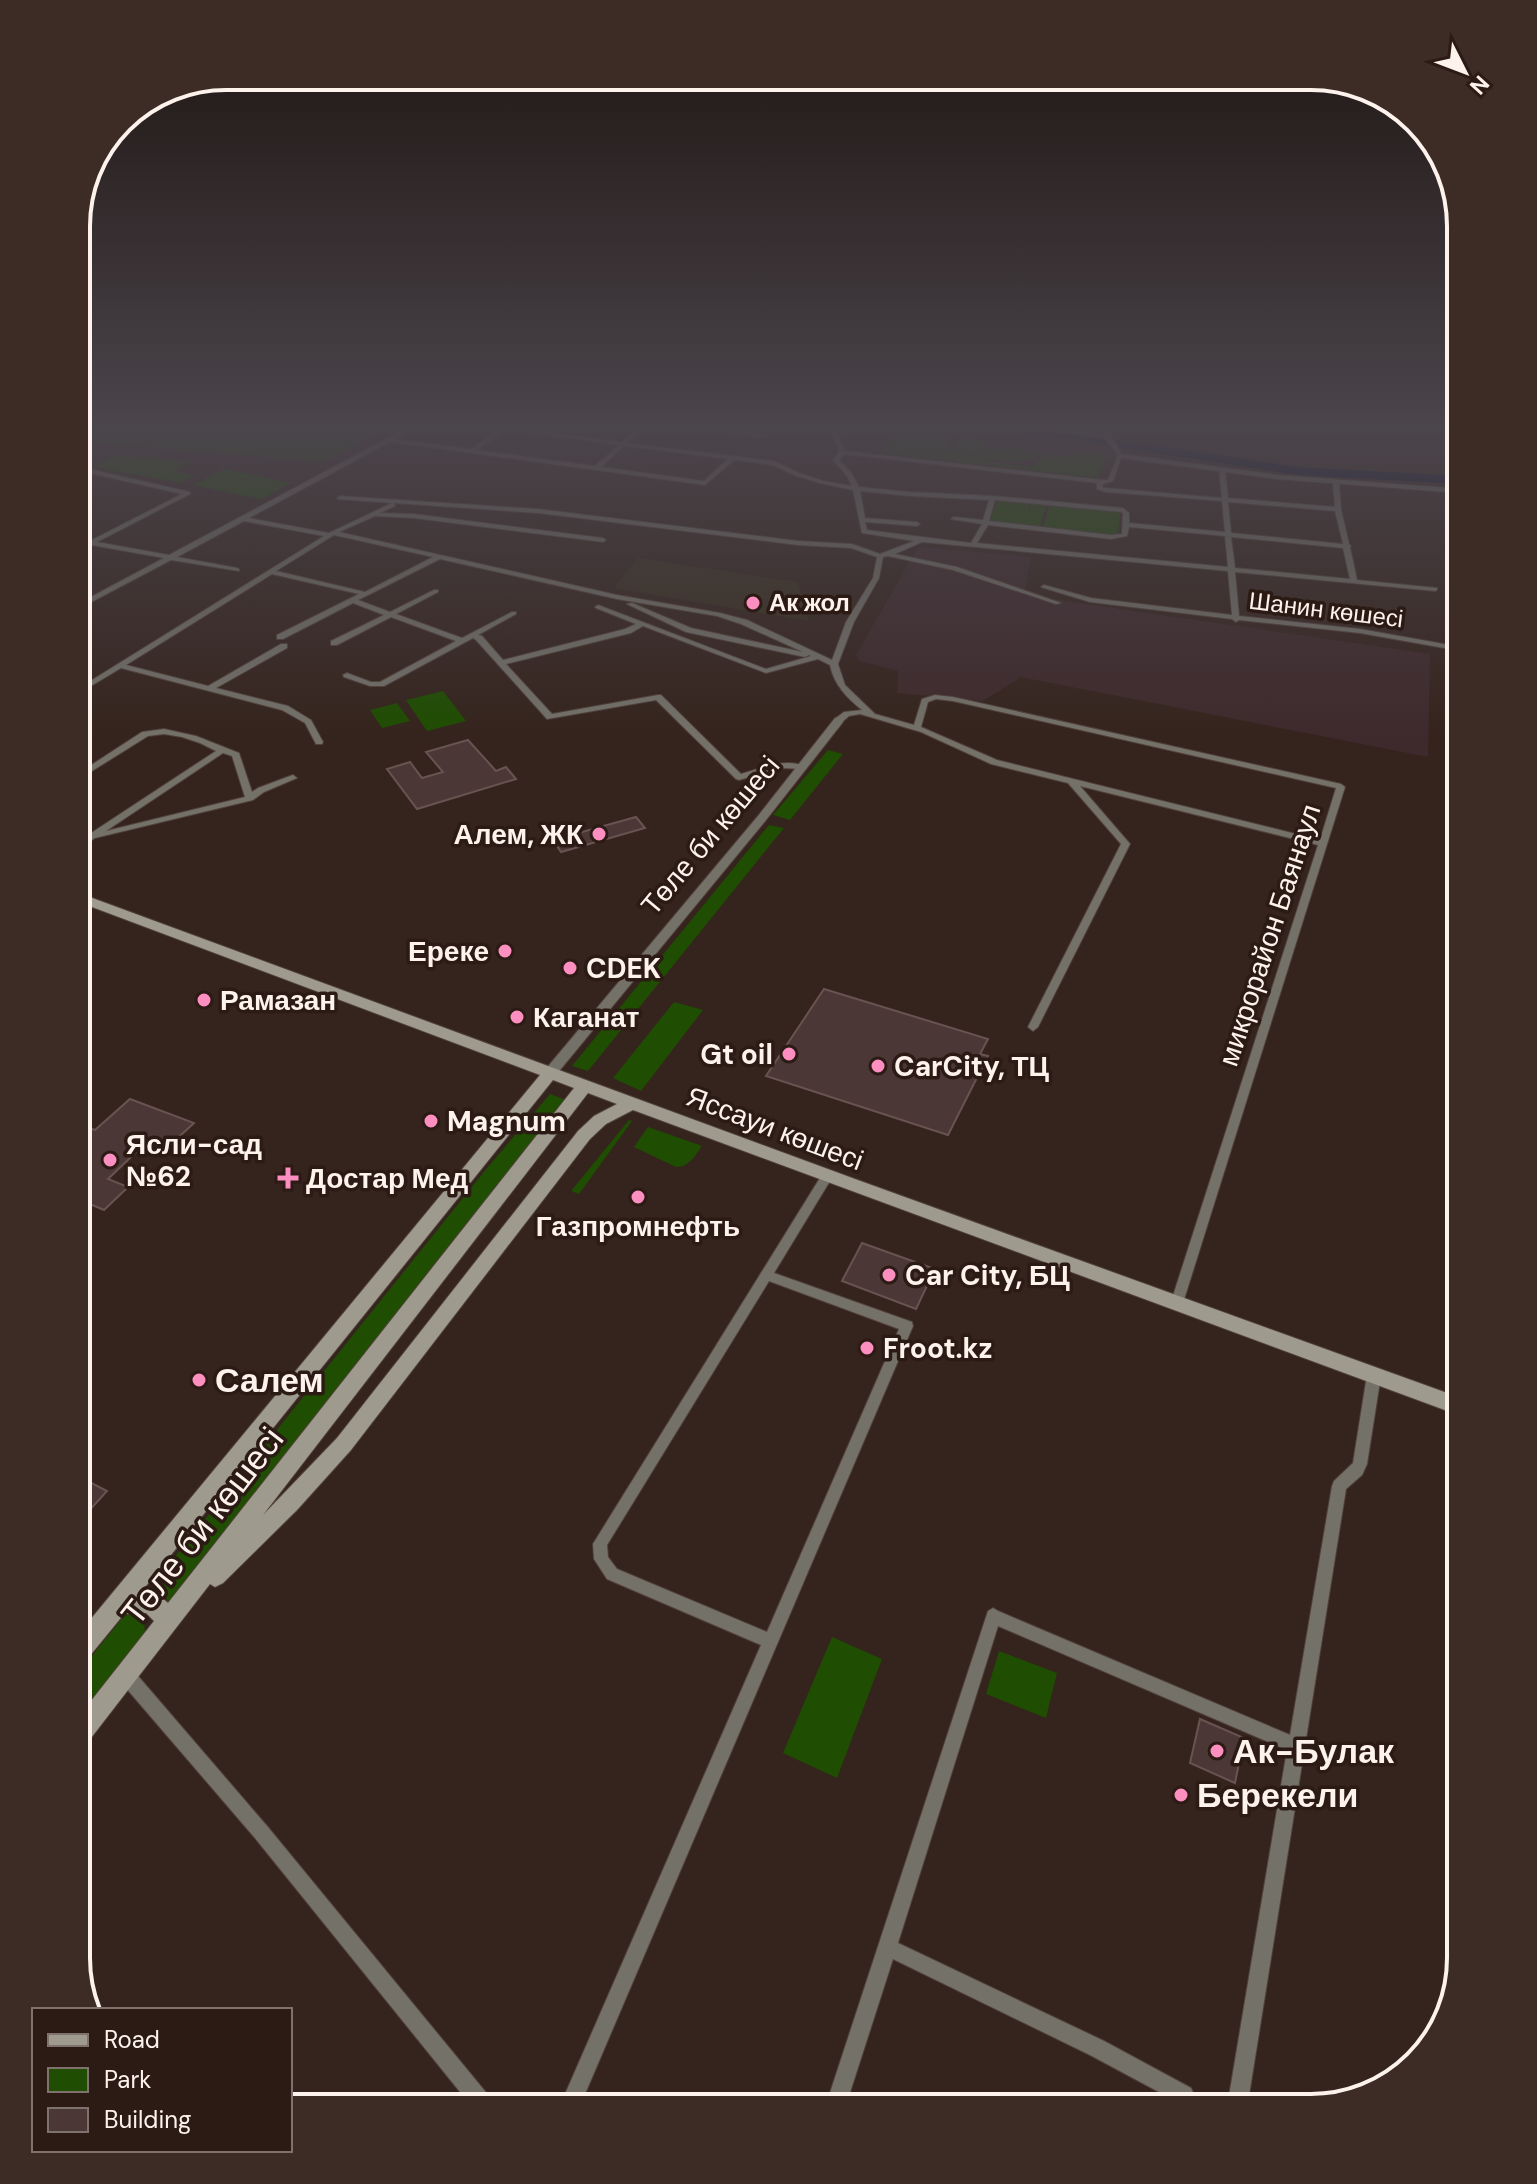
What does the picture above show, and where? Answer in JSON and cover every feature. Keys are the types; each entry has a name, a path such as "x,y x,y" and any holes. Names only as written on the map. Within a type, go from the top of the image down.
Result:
{"main road":[{"name":"Яссауи көшесі","path":"90,901 827,1176 1447,1401"},
{"name":"Төле би көшесі","path":"90,1638 550,1073"},
{"name":"Төле би көшесі","path":"90,1721 584,1086"},
{"path":"161,1631 342,1446 584,1135 600,1120 632,1103"},
{"path":"117,1604 146,1601 163,1612 161,1631"}],"street":[{"path":"91,543 112,532"},
{"path":"90,601 221,532"},
{"path":"319,532 617,597 718,614 744,622 834,664"},
{"path":"90,685 335,532"},
{"path":"537,532 599,540 604,532"},
{"path":"708,532 798,543 856,546 884,555 955,568 1058,603"},
{"path":"867,532 921,540 1435,589"},
{"path":"973,544 980,532"},
{"path":"1058,532 1114,538 1125,535 1125,532"},
{"path":"1216,532 1348,544"},
{"path":"1345,532 1354,580"},
{"path":"1227,533 1236,620"},
{"path":"839,720 846,704 834,664 850,622 876,578 884,555 921,540"},
{"path":"91,543 237,570"},
{"path":"280,637 439,557"},
{"path":"271,572 366,594"},
{"name":"Шанин көшесі","path":"1044,587 1090,600 1236,620 1360,631 1447,647"},
{"path":"334,643 436,591"},
{"path":"617,597 689,630 817,657"},
{"path":"353,601 461,640"},
{"path":"598,607 766,671 817,657"},
{"path":"347,675 370,684 381,684 514,613"},
{"path":"501,663 628,631 642,624"},
{"path":"472,635 479,638 555,719 658,697 739,777 782,765 803,767"},
{"path":"208,689 284,646"},
{"path":"121,666 293,712 308,722 319,742"},
{"path":"841,685 874,718"},
{"name":"микрорайон Баянаул","path":"917,728 925,701 935,697 953,699 1341,787 1177,1302"},
{"path":"839,720 847,714 860,712 917,728 994,762 1323,843"},
{"name":"Төле би көшесі","path":"550,1073 839,720"},
{"path":"90,770 145,734 166,731 236,755 250,798"},
{"path":"90,837 220,749"},
{"path":"90,838 250,798 261,790 293,778"},
{"path":"1033,1027 1126,844 1070,780"},
{"path":"771,1641 612,1574 601,1559 600,1544 827,1176"},
{"path":"575,2094 907,1326 765,1275"},
{"path":"1239,2094 1339,1486 1360,1464 1374,1375"},
{"path":"840,2094 993,1616 1295,1745"},
{"path":"126,1675 261,1832 475,2094"},
{"path":"888,1947 1097,2048 1182,2094"}],"shaded area":[{"path":"918,547 1031,557 1024,595 1430,654 1428,757 1021,677 983,701 897,693 898,671 859,661 856,655"},
{"name":"Ак жол","path":"638,558 798,582 809,621 614,588"}],"green space":[{"path":"1060,532 1118,532 1108,537"},
{"path":"443,691 466,721 427,731 406,700"},
{"path":"397,703 410,721 382,728 370,710"},
{"path":"828,750 843,754 790,820 773,815"},
{"path":"769,825 784,828 588,1071 572,1066"},
{"path":"674,1002 703,1010 641,1091 613,1078"},
{"path":"550,1094 566,1100 168,1605 166,1597 152,1592 145,1594 487,1168"},
{"path":"629,1120 632,1121 579,1194 571,1191"},
{"path":"648,1127 702,1146 688,1163 676,1167 634,1147"},
{"path":"135,1612 144,1619 145,1633 90,1703 90,1658 124,1616"},
{"path":"832,1637 882,1659 837,1778 783,1753"},
{"path":"999,1651 1057,1673 1046,1718 986,1694"}],"building":[{"path":"468,740 496,771 506,767 516,779 417,809 387,769 410,762 422,778 443,772 426,752"},
{"name":"Алем, ЖК","path":"636,817 645,828 561,852 553,840"},
{"name":"CarCity, ТЦ","path":"824,989 988,1039 980,1054 988,1056 948,1135 766,1076"},
{"name":"Ясли-сад №62","path":"130,1099 194,1123 171,1144 152,1137 108,1179 128,1187 104,1210 90,1204 90,1128 95,1130"},
{"name":"Car City, БЦ","path":"862,1243 935,1269 916,1309 842,1281"},
{"path":"90,1482 107,1491 90,1510"},
{"name":"Ак-Булак","path":"1200,1719 1244,1738 1235,1783 1190,1763"}],"place":[{"name":"Ак жол","path":"753,603"},
{"name":"Алем, ЖК","path":"599,834"},
{"name":"Ереке","path":"505,951"},
{"name":"CDEK","path":"570,968"},
{"name":"Рамазан","path":"204,1000"},
{"name":"Каганат","path":"517,1017"},
{"name":"Gt oil","path":"789,1054"},
{"name":"CarCity, ТЦ","path":"878,1066"},
{"name":"Magnum","path":"431,1121"},
{"name":"Ясли-сад №62","path":"110,1160"},
{"name":"Достар Мед","path":"288,1178"},
{"name":"Газпромнефть","path":"638,1197"},
{"name":"Car City, БЦ","path":"889,1275"},
{"name":"Froot.kz","path":"867,1348"},
{"name":"Салем","path":"199,1380"},
{"name":"Ак-Булак","path":"1217,1751"},
{"name":"Берекели","path":"1181,1795"}]}
